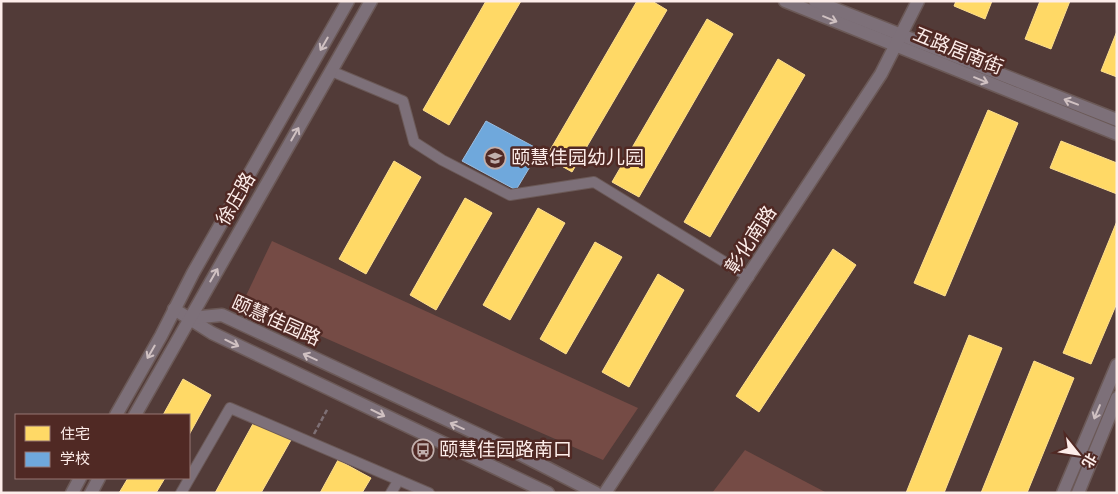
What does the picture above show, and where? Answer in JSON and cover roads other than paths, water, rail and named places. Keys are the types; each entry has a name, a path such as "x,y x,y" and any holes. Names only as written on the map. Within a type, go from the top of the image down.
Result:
{"street":[{"name":"徐庄路","path":"117,414 174,310 192,273 348,1"},
{"name":"徐庄路","path":"136,414 371,1"},
{"name":"五路居南街","path":"785,1 1117,134"},
{"name":"五路居南街","path":"815,1 1117,120"},
{"name":"彰化南路","path":"605,493 881,74 897,46 918,1"},
{"path":"331,71 403,101 414,142 442,160 510,195 594,182 748,277"},
{"path":"174,310 190,318"},
{"name":"颐慧佳园路","path":"190,318 222,315 516,452 596,493"},
{"name":"颐慧佳园路","path":"190,318 212,333 548,493"},
{"path":"1063,493 1116,366"},
{"path":"1078,493 1117,398"},
{"path":"190,477 230,408 429,493"},
{"path":"72,493 79,479"},
{"path":"91,493 98,479"},
{"path":"181,493 189,479"},
{"path":"392,493 398,481"}],"place":[{"name":"颐慧佳园幼儿园","path":"495,158"},
{"name":"颐慧佳园路南口","path":"423,450"}]}
